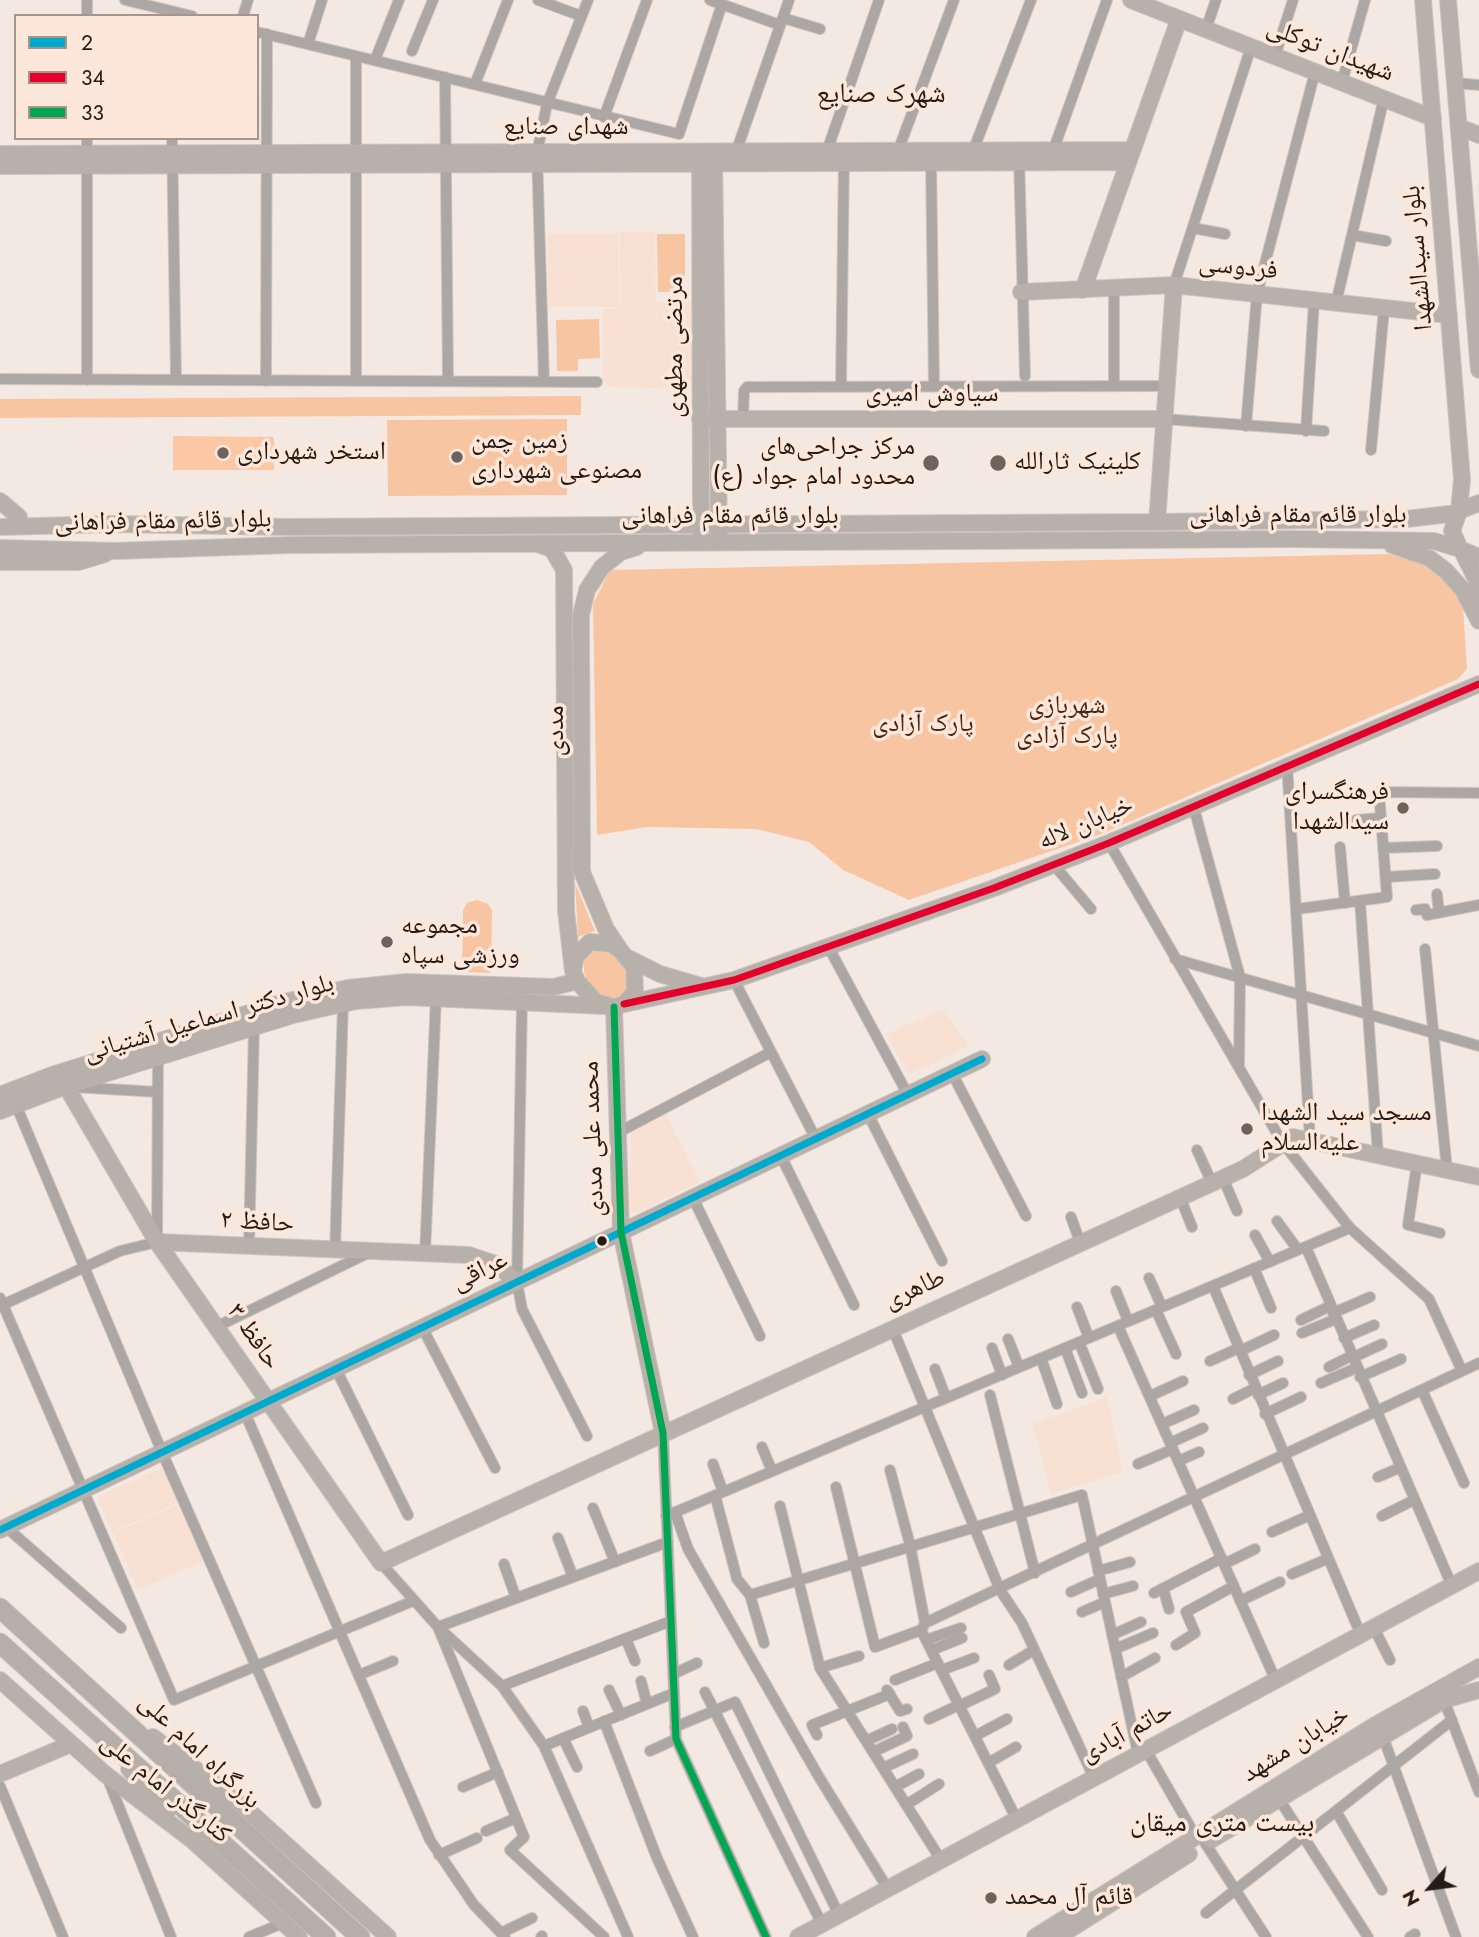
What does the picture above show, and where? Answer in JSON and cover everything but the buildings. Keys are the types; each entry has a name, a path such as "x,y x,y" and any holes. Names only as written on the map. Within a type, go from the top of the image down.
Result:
{"highway":[{"name":"بزرگراه امام علی","path":"1,1607 360,1937"},
{"name":"بزرگراه امام علی","path":"0,1643 326,1937"}],"street":[{"path":"125,0 172,9"},
{"path":"307,44 322,0"},
{"path":"375,60 399,0"},
{"path":"412,51 433,0"},
{"path":"475,84 508,0"},
{"path":"538,0 581,16"},
{"path":"544,382 537,158 547,104 588,0"},
{"path":"604,117 647,0"},
{"path":"710,0 781,21 820,29"},
{"path":"736,152 789,0"},
{"path":"841,385 839,155 879,0"},
{"path":"898,151 954,0"},
{"path":"973,151 1031,0"},
{"path":"1054,151 1107,0"},
{"path":"1206,29 1216,0"},
{"path":"1275,56 1293,0"},
{"path":"1342,82 1365,0"},
{"name":"بلوار سیدالشهدا","path":"1423,0 1462,479 1459,512 1452,531 1461,550"},
{"name":"بلوار سیدالشهدا","path":"1448,0 1476,289 1479,370"},
{"name":"شهیدان توکلی","path":"1139,1 1433,117"},
{"path":"266,381 267,159 262,33 679,134 722,4"},
{"path":"1083,289 1180,19"},
{"path":"1157,522 1174,285 1251,47"},
{"path":"356,56 356,381"},
{"path":"1246,426 1257,295 1315,72"},
{"path":"445,77 448,381"},
{"path":"1455,83 1479,85"},
{"path":"1336,303 1384,98"},
{"path":"1459,127 1479,135"},
{"path":"651,152 656,129"},
{"name":"شهدای صنایع","path":"0,153 173,153 267,159 707,158 898,151 931,157 973,151 1019,157 1054,151 1102,156"},
{"name":"شهدای صنایع","path":"537,158 651,152 707,158 736,152 931,157 1130,156"},
{"path":"87,153 87,380"},
{"name":"شهدای صنایع","path":"0,166 87,153"},
{"path":"173,153 176,380"},
{"path":"931,157 934,386"},
{"path":"1019,157 1025,376"},
{"name":"مرتضی مطهری","path":"701,534 709,419 707,158"},
{"path":"1193,228 1225,234"},
{"path":"1352,235 1385,241"},
{"name":"فردوسی","path":"1021,292 1174,285 1448,315"},
{"path":"1114,288 1114,386"},
{"path":"1306,430 1314,301"},
{"path":"1371,450 1384,309"},
{"path":"0,379 597,382"},
{"path":"743,419 744,391 747,387 1167,386"},
{"name":"مرتضی مطهری","path":"709,419 719,534"},
{"name":"سیاوش امیری","path":"709,419 1164,419"},
{"path":"1164,419 1324,431"},
{"path":"1462,479 1479,477"},
{"path":"0,501 19,517"},
{"name":"بلوار قائم مقام فراهانی","path":"719,534 1157,522 1406,519 1459,512 1479,503"},
{"path":"0,517 78,516 113,524"},
{"name":"بلوار قائم مقام فراهانی","path":"0,527 113,524 701,534 1373,539 1434,541 1479,556"},
{"name":"بلوار قائم مقام فراهانی","path":"0,548 115,551 289,545 654,542 701,534"},
{"path":"1373,539 1429,558 1446,571 1463,590 1479,621"},
{"name":"مددی","path":"624,954 606,929 582,872 580,615 587,590 602,567 621,552 654,542"},
{"name":"مددی","path":"534,543 552,549 560,557 564,570 566,911 575,976"},
{"path":"1461,550 1478,579 1479,611"},
{"path":"0,562 79,562 115,551"},
{"path":"564,598 578,588 587,590"},
{"name":"خیابان لاله","path":"614,1006 734,980 1054,865 1479,684"},
{"path":"1287,764 1310,1138"},
{"path":"1297,909 1387,897 1379,792 1479,793"},
{"path":"1193,805 1240,977 1239,1068"},
{"path":"1356,820 1381,818"},
{"path":"1109,843 1282,1142 1350,1228 1429,1299 1462,1371"},
{"path":"1383,848 1437,846"},
{"path":"1340,848 1345,903"},
{"path":"1054,865 1091,909"},
{"path":"1386,877 1434,874"},
{"path":"1437,894 1439,913"},
{"path":"1360,901 1378,1155"},
{"path":"1416,910 1425,909 1427,915 1479,905"},
{"path":"624,954 634,967 637,983 635,992 614,1006 588,996 575,976 576,956 581,948 590,942 601,942 624,954 660,974 704,987"},
{"path":"829,948 908,1095"},
{"path":"1425,950 1447,1170"},
{"path":"1175,958 1479,1046"},
{"name":"بلوار دکتر اسماعیل آشتیانی","path":"0,1095 55,1074 284,1002 348,988 406,982 554,987 575,976"},
{"path":"734,980 816,1139"},
{"name":"بلوار دکتر اسماعیل آشتیانی","path":"0,1111 66,1086 254,1027 344,1004 406,997 436,997 614,1006"},
{"path":"425,1254 436,997"},
{"path":"522,1001 517,1282 522,1309 587,1436"},
{"path":"335,1251 344,1004"},
{"name":"محمد علی مددی","path":"614,1006 621,1232 663,1433"},
{"path":"249,1247 254,1027"},
{"path":"619,1132 771,1052"},
{"path":"157,1242 158,1058"},
{"name":"عراقی","path":"3,1528 982,1059"},
{"path":"952,1073 1026,1216"},
{"path":"66,1086 158,1092"},
{"name":"حافظ ۳","path":"66,1086 157,1242 381,1563"},
{"path":"16,1105 162,1452 316,1803"},
{"path":"868,1114 942,1261"},
{"name":"طاهری","path":"381,1563 1255,1163 1293,1137 1310,1138 1479,1177"},
{"path":"1197,1150 1237,1211"},
{"path":"781,1156 854,1305"},
{"path":"1417,1163 1408,1225 1440,1233"},
{"path":"1180,1197 1192,1227"},
{"path":"693,1198 760,1336"},
{"path":"1071,1217 1080,1242"},
{"path":"1277,1221 1302,1248 1333,1312 1374,1412 1452,1586"},
{"path":"671,1514 1350,1228"},
{"path":"1255,1235 1270,1262"},
{"name":"حافظ ۲","path":"1,1303 120,1251 157,1242 469,1255 496,1264 517,1282"},
{"path":"216,1327 370,1252"},
{"path":"1254,1268 1271,1308"},
{"path":"1149,1278 1176,1354"},
{"path":"1213,1286 1327,1559 1367,1631 1390,1660"},
{"path":"1116,1291 1123,1324 1150,1396 1276,1681"},
{"path":"1301,1320 1333,1312 1370,1297"},
{"path":"1,1303 85,1489 174,1700 414,1601"},
{"path":"1077,1307 1098,1389"},
{"path":"1302,1333 1333,1312"},
{"path":"1344,1338 1374,1325"},
{"path":"422,1327 495,1468"},
{"path":"892,1327 1000,1590 1022,1623 1094,1778"},
{"path":"1210,1362 1274,1335"},
{"path":"1008,1339 1019,1367"},
{"path":"1321,1383 1355,1365 1382,1344"},
{"path":"992,1348 1002,1375"},
{"path":"1065,1348 1082,1393"},
{"path":"1041,1358 1057,1404"},
{"path":"1329,1367 1401,1359"},
{"path":"1249,1375 1278,1362"},
{"path":"926,1636 1000,1590 1479,1363"},
{"path":"336,1369 408,1515"},
{"path":"935,1369 946,1398"},
{"path":"1150,1396 1183,1381"},
{"path":"1233,1399 1283,1383"},
{"path":"1422,1390 1464,1483"},
{"path":"990,1395 1035,1573"},
{"path":"1265,1414 1301,1396"},
{"path":"1162,1424 1194,1410"},
{"path":"245,1413 439,1855 474,1905 503,1935 532,1919"},
{"path":"1138,1464 1203,1428"},
{"path":"663,1433 671,1514 668,1542 676,1739 766,1937"},
{"path":"762,1447 772,1471"},
{"path":"1178,1461 1199,1452"},
{"path":"713,1464 737,1579 750,1595 764,1643"},
{"path":"1378,1478 1399,1468"},
{"path":"890,1470 911,1545 926,1636 1017,1820"},
{"path":"836,1487 875,1647 926,1636 962,1633"},
{"path":"750,1595 973,1525 1082,1495 1121,1677 1142,1752 1192,1830"},
{"path":"1382,1516 1413,1500"},
{"path":"780,1506 820,1668 941,1860"},
{"path":"593,1508 615,1562"},
{"path":"671,1514 688,1549 819,1777 888,1889"},
{"path":"1272,1532 1308,1516"},
{"path":"3,1528 12,1529 121,1628"},
{"path":"558,1538 573,1577"},
{"path":"438,1628 668,1542"},
{"path":"1169,1609 1158,1590 1255,1549"},
{"path":"1292,1574 1327,1559"},
{"path":"1071,1591 1130,1562"},
{"path":"381,1563 438,1628 502,1686 544,1746 628,1937"},
{"path":"504,1564 516,1598"},
{"name":"حاتم آبادی","path":"798,1937 1479,1572"},
{"path":"1240,1601 1280,1582"},
{"path":"1082,1612 1104,1598 1133,1586"},
{"path":"1176,1645 1195,1633 1186,1612 1234,1586"},
{"path":"502,1686 671,1621"},
{"path":"1112,1635 1141,1622"},
{"path":"438,1628 524,1837 510,1850 604,1937"},
{"path":"1115,1649 1153,1633"},
{"path":"626,1639 635,1661"},
{"path":"1009,1665 1034,1650"},
{"path":"820,1668 859,1656"},
{"path":"895,1680 974,1657"},
{"path":"1121,1677 1155,1658"},
{"path":"359,1675 393,1661"},
{"path":"673,1674 697,1663"},
{"name":"خیابان مشهد","path":"1035,1937 1377,1724 1479,1667"},
{"path":"929,1719 995,1689 989,1675"},
{"name":"کنارگذر امام علی","path":"0,1680 106,1774 192,1840 299,1937"},
{"path":"642,1681 647,1704"},
{"path":"609,1690 621,1715"},
{"name":"خیابان مشهد","path":"1058,1937 1080,1931 1205,1843 1382,1734 1444,1700 1479,1690"},
{"path":"817,1735 812,1725 848,1712 888,1691 900,1711 907,1709"},
{"path":"705,1692 822,1924"},
{"path":"544,1746 674,1693"},
{"path":"102,1699 242,1805 388,1937"},
{"path":"1444,1700 1479,1792"},
{"path":"675,1727 735,1702 839,1915"},
{"path":"583,1711 589,1727"},
{"path":"975,1736 1007,1719"},
{"path":"86,1720 192,1840"},
{"path":"1206,1913 1452,1720"},
{"path":"604,1721 657,1858 692,1937"},
{"path":"866,1741 897,1728 907,1736 873,1752"},
{"path":"1382,1734 1456,1937"},
{"path":"563,1738 577,1767"},
{"path":"650,1751 676,1739"},
{"path":"0,1774 71,1744"},
{"path":"988,1763 1016,1747"},
{"path":"883,1768 913,1754"},
{"path":"463,1787 498,1772"},
{"path":"106,1774 171,1937"},
{"path":"895,1787 919,1774"},
{"path":"906,1805 939,1784"},
{"path":"0,1786 63,1937"},
{"path":"1279,1799 1368,1937"},
{"path":"1336,1811 1382,1890"},
{"path":"439,1855 516,1818"},
{"path":"1205,1843 1266,1937"},
{"path":"249,1937 283,1923"}],"shaded area":[{"path":"620,232 655,232 656,302 694,302 694,383 689,389 610,387 603,381 603,309 620,308"},
{"path":"548,233 618,233 619,307 548,307"},
{"name":"استخر شهرداری","path":"173,436 274,437 274,470 173,470"},
{"path":"942,1009 969,1046 908,1075 887,1034"},
{"path":"665,1113 700,1181 636,1214 629,1210 631,1135 633,1129"},
{"path":"1107,1397 1123,1472 1051,1494 1033,1424"},
{"path":"161,1468 166,1472 179,1502 112,1532 97,1497"},
{"path":"179,1504 204,1561 138,1590 113,1533"}],"green space":[{"path":"657,234 685,234 685,292 658,292"},
{"path":"599,319 600,358 578,359 578,371 557,371 556,320"},
{"path":"581,396 581,415 0,418 0,399"},
{"name":"زمین چمن مصنوعی شهرداری","path":"567,419 567,495 388,496 387,420"},
{"name":"پارک آزادی","path":"1390,554 1435,568 1457,592 1463,606 1467,669 1458,679 1101,834 909,900 843,870 809,842 756,829 647,827 597,835 593,604 610,570"},
{"path":"575,883 595,931 578,937"},
{"path":"477,900 488,904 492,910 491,973 462,972 463,910 467,903"},
{"path":"602,950 618,958 628,974 628,990 618,998 603,996 590,985 584,973 584,956"}],"transit line":[{"name":"34","path":"624,1004 734,980 994,888 1109,843 1479,684"},
{"name":"33","path":"614,1007 621,1232 663,1433 676,1739 766,1937"},
{"name":"2","path":"0,1530 982,1059"}],"place":[{"name":"استخر شهرداری","path":"223,453"},
{"name":"زمین چمن مصنوعی شهرداری","path":"457,457"},
{"name":"مرکز جراحی‌های محدود امام جواد (ع)","path":"931,463"},
{"name":"کلینیک ثارالله","path":"998,463"},
{"name":"فرهنگسرای سیدالشهدا","path":"1403,808"},
{"name":"مجموعه ورزشی سپاه","path":"387,942"},
{"name":"مسجد سید الشهدا علیه‌السلام","path":"1247,1129"},
{"name":"قائم آل محمد","path":"991,1898"}],"district":[{"name":"شهرک صنایع","path":"881,95"},
{"name":"بیست متری میقان","path":"1222,1824"}],"park label":[{"name":"شهربازی پارک آزادی","path":"1067,722"}]}
